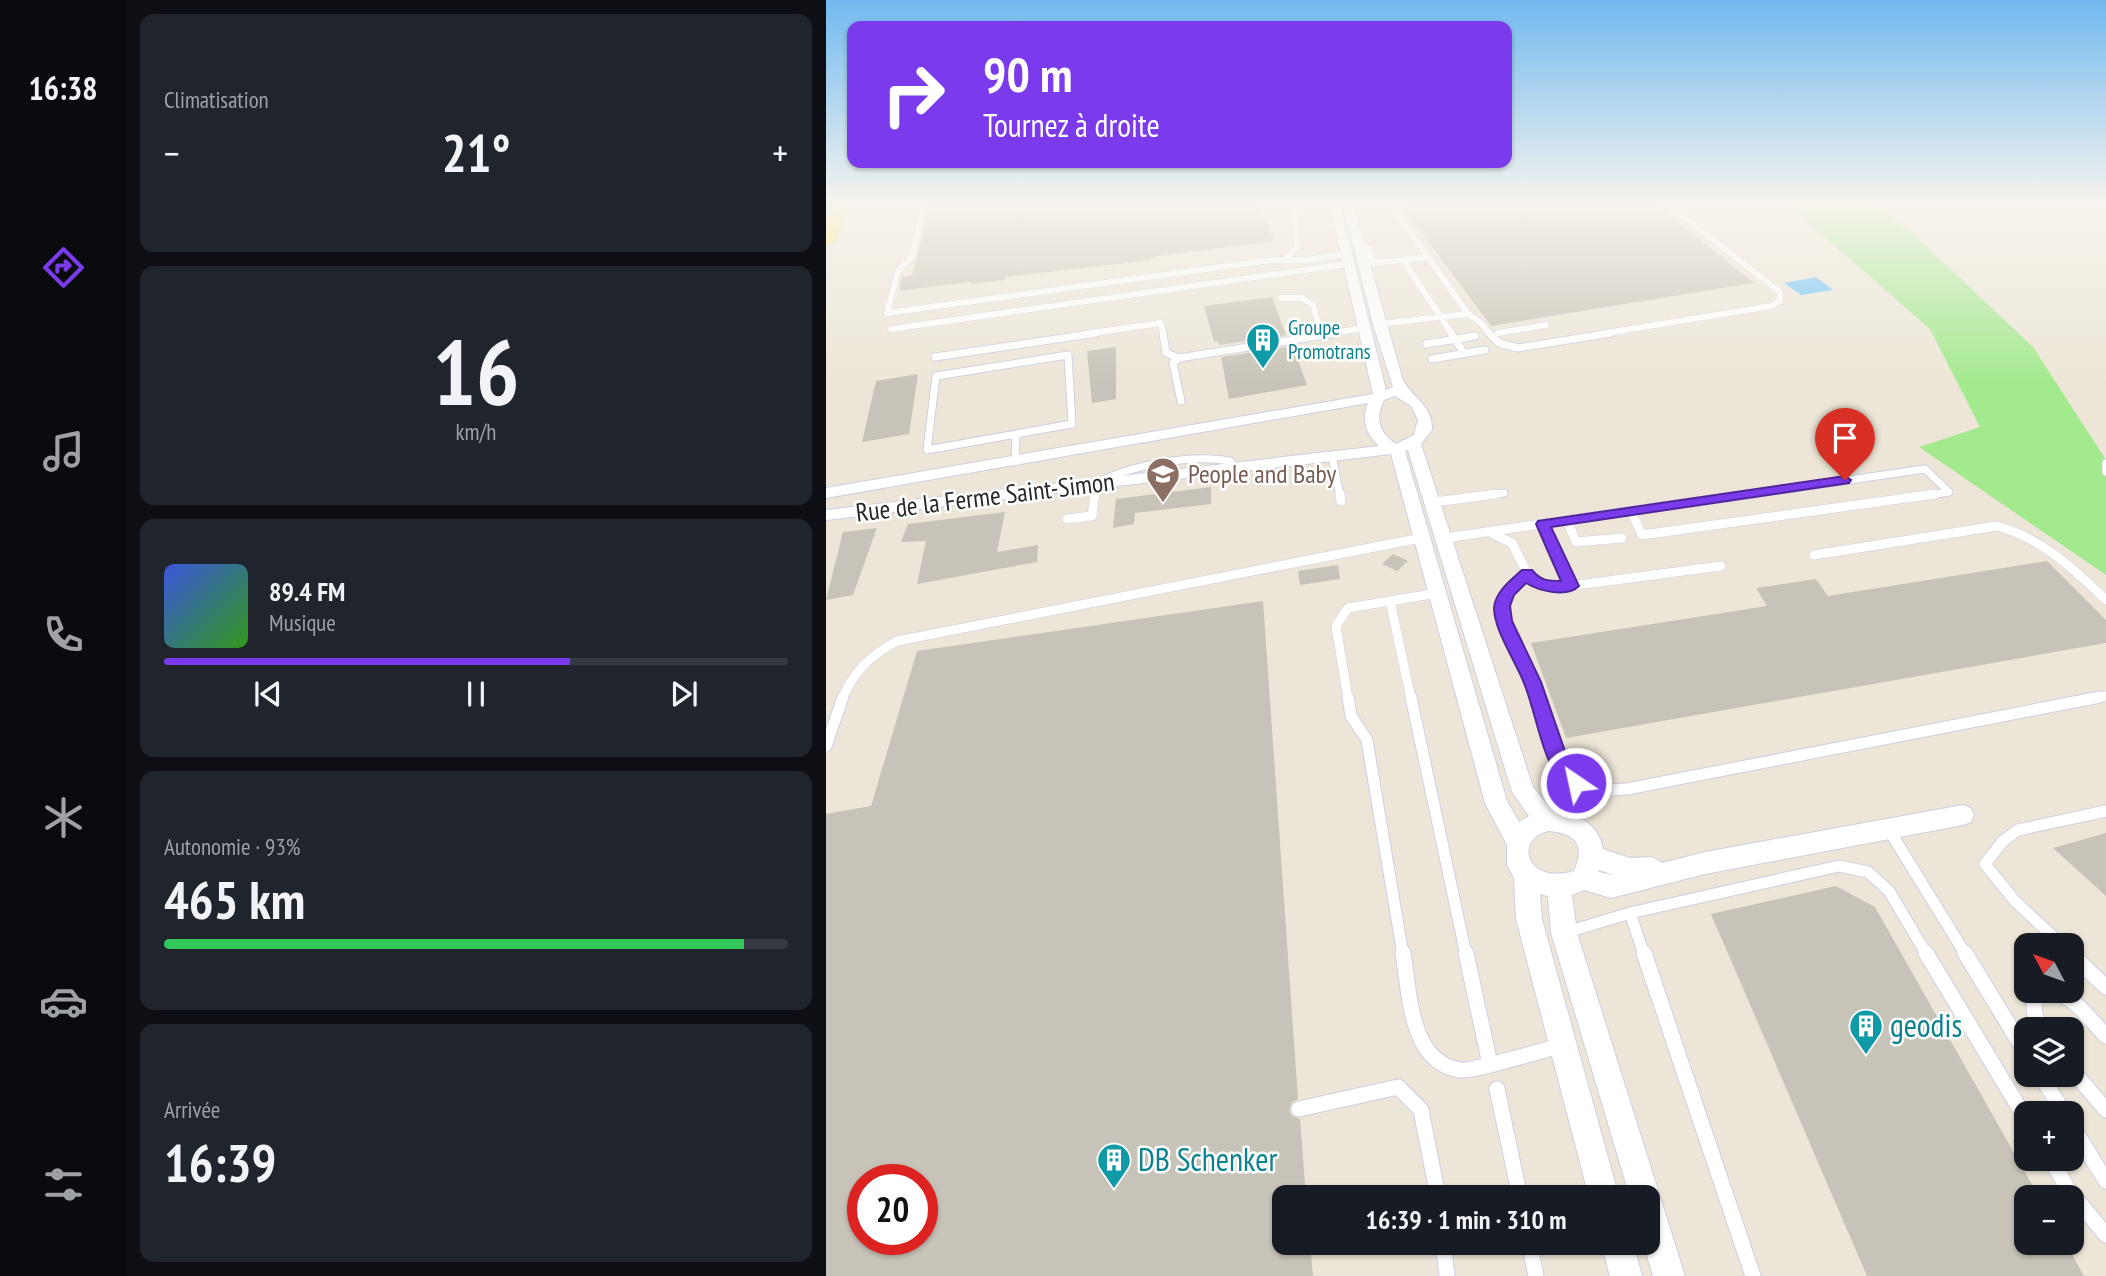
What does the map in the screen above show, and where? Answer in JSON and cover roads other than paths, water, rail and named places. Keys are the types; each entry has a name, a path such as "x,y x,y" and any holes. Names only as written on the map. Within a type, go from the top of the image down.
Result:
{"street":[{"path":"1348,265 1365,328 1379,396"},
{"path":"1368,265 1379,324 1403,394"},
{"path":"1401,447 1425,432 1425,421 1420,409 1403,394 1395,391 1379,396 1371,409 1369,422 1382,442 1401,447 1434,502 1523,792 1546,820"},
{"name":"Rue de la Ferme Saint-Simon","path":"826,493 1379,396"},
{"path":"1401,447 1421,538 1496,803 1518,843 1518,862 1526,874 1539,884 1559,887 1570,886 1588,868 1589,839 1578,827 1564,820 1546,820 1527,828 1518,843"},
{"name":"Rue de la Ferme Saint-Simon","path":"826,515 1401,447"},
{"path":"1588,868 1611,887 1706,863 1963,815"},
{"path":"1526,874 1529,919 1601,1185"},
{"path":"1559,887 1564,933 1641,1185"},
{"path":"1660,1247 1669,1276"},
{"path":"1620,1255 1626,1276"}],"lane":[{"path":"904,265 898,271 887,313 1249,265"},
{"path":"891,329 1147,293 1314,265"},
{"path":"1406,265 1464,353"},
{"path":"1433,265 1468,314"},
{"path":"1379,324 1468,314 1476,317 1495,342 1518,348 1772,306 1780,300 1780,292 1745,265"},
{"path":"1144,278 1147,293"},
{"path":"1281,298 1302,298 1313,305 1321,334"},
{"path":"989,315 991,299"},
{"path":"1498,333 1543,322 1560,342"},
{"path":"935,357 1161,323 1166,353 1179,358"},
{"path":"1181,401 1172,363 1179,358 1365,328"},
{"path":"1426,344 1475,336"},
{"path":"1432,359 1485,350"},
{"path":"1068,355 1072,424 1016,434 926,450 936,376 1068,355"},
{"path":"1014,461 1016,434"},
{"path":"1332,456 1341,501"},
{"path":"2106,463 2106,472"},
{"path":"1445,538 1567,520 1925,469 1949,492 1642,535 1631,511"},
{"path":"1067,519 1092,516 1096,484"},
{"path":"1434,502 1504,493"},
{"path":"1567,520 1576,542 1622,538"},
{"path":"1543,524 1571,586"},
{"path":"1814,555 1997,526 2026,535 2046,547 2106,600"},
{"path":"1482,533 1512,540 1527,573 1533,581 1546,587 1721,566"},
{"path":"826,746 849,681 861,662 897,640 1421,538"},
{"path":"1527,573 1508,593 1502,606 1504,621 1532,682 1560,764 1576,783 1594,790 1627,789 2106,696"},
{"path":"1438,593 1348,608 1336,626 1352,716 1367,740 1416,1031 1439,1062 1462,1071 1563,1045"},
{"path":"1390,601 1490,1064"},
{"path":"2049,933 2015,901 1984,864 2003,841 2018,830 2106,811"},
{"path":"1889,830 2014,1033"},
{"path":"1564,933 1630,913 1839,866 1868,872 1889,891 2015,1101"},
{"path":"1630,913 1753,1276"},
{"path":"2084,966 2106,987"},
{"path":"2034,1017 2031,1007 2035,999 2043,992 2055,992 2073,1003 2106,1036"},
{"path":"2084,1084 2106,1110"},
{"path":"1299,1109 1398,1087 1421,1111 1436,1185"},
{"path":"1497,1090 1517,1185"},
{"path":"2084,1145 2106,1181"},
{"path":"2058,1171 2068,1189 2106,1235"},
{"path":"1445,1255 1447,1276"},
{"path":"1532,1255 1536,1276"}],"water":[{"path":"1816,277 1833,290 1801,295 1784,283"}],"place":[{"name":"Groupe Promotrans","path":"1263,370"},
{"name":"People and Baby","path":"1163,504"},
{"name":"geodis","path":"1866,1056"},
{"name":"DB Schenker","path":"1114,1190"}]}
